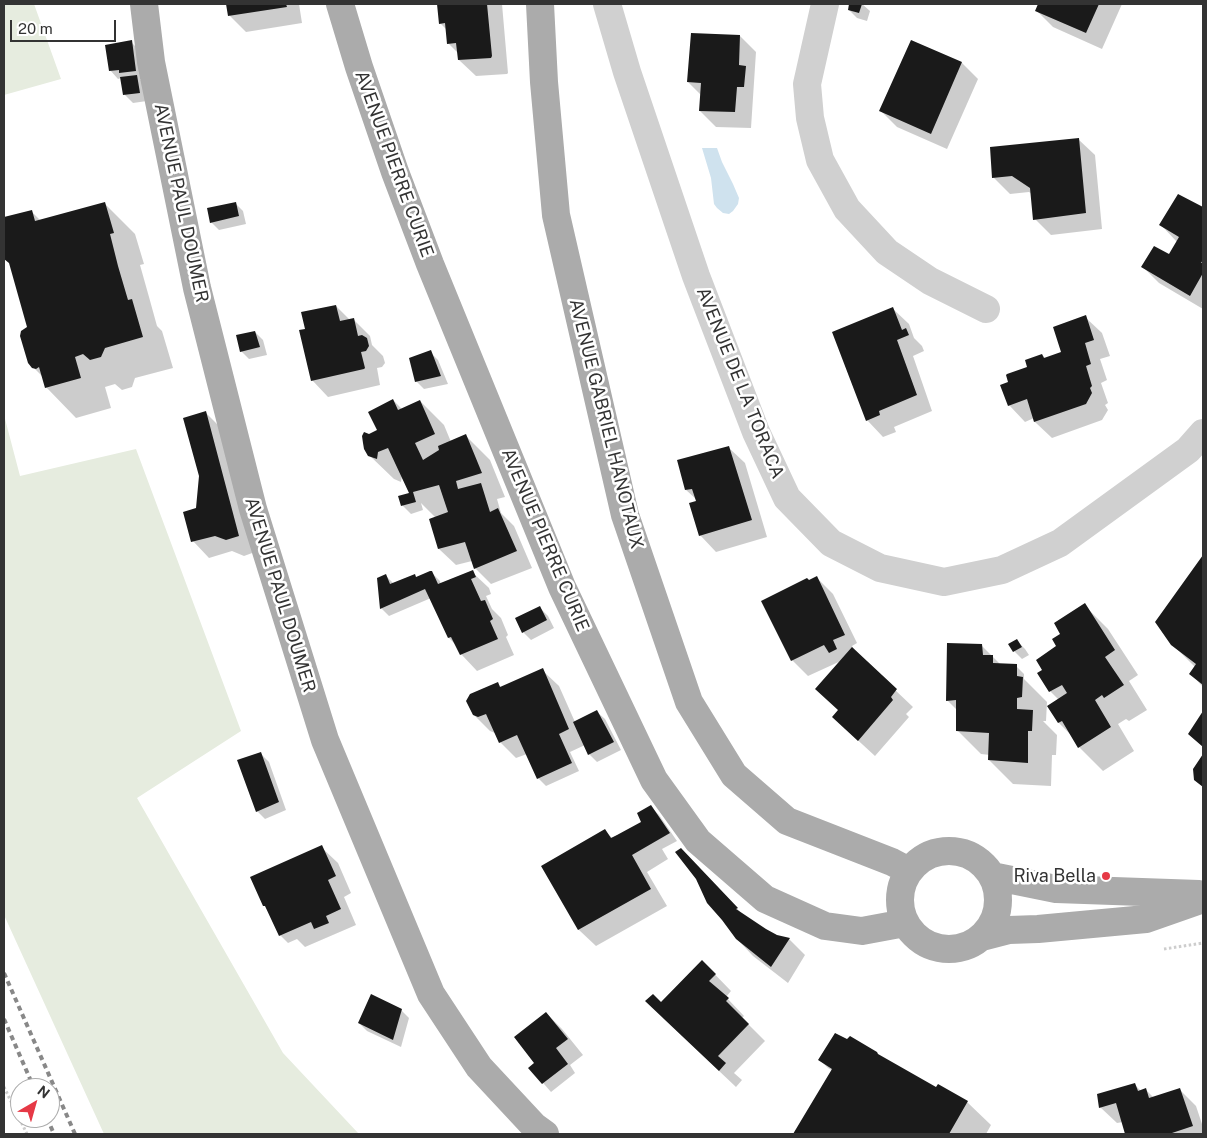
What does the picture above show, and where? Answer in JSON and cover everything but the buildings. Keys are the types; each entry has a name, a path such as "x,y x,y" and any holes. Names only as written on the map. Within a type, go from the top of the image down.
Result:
{"main road":[{"name":"AVENUE PAUL DOUMER","path":"144,4 151,62 198,288 252,509 325,740 431,994 479,1067 534,1126 544,1134"},
{"name":"AVENUE PIERRE CURIE","path":"340,4 388,154 430,264 562,587 654,780 698,841 765,899 825,926 862,931 905,923"},
{"name":"AVENUE GABRIEL HANOTAUX","path":"540,4 544,82 556,215 625,515 689,702 734,774 787,821 892,862 909,871"},
{"path":"982,937 992,924 997,908 997,892 992,876 981,864 968,855 952,851 935,853 920,860 909,871 903,883 900,896 901,910 905,923 914,935 926,944 940,948 955,949 969,945 982,937 1009,930 1146,919 1203,899"},
{"path":"992,876 1056,889 1203,894"}],"street":[{"name":"AVENUE DE LA TORACA","path":"607,4 627,72 696,276 756,432 787,498 831,543 880,568 944,582 1002,570 1060,543 1188,450 1203,433"},
{"path":"825,4 807,84 810,118 820,160 847,209 887,252 930,281 986,309"}],"path":[{"path":"4,1087 27,1134"}],"shaded area":[{"path":"4,4 34,4 61,79 4,95"},
{"path":"4,415 20,476 136,449 241,731 137,798 283,1053 359,1134 104,1134 4,915"}],"water":[{"path":"702,148 717,148 739,198 738,204 729,214 723,213 714,204 711,178"}],"railway":[{"path":"4,973 75,1134"},
{"path":"4,1019 30,1078"},
{"path":"51,1128 54,1134"}],"place":[{"name":"Riva Bella","path":"1106,876"}]}
